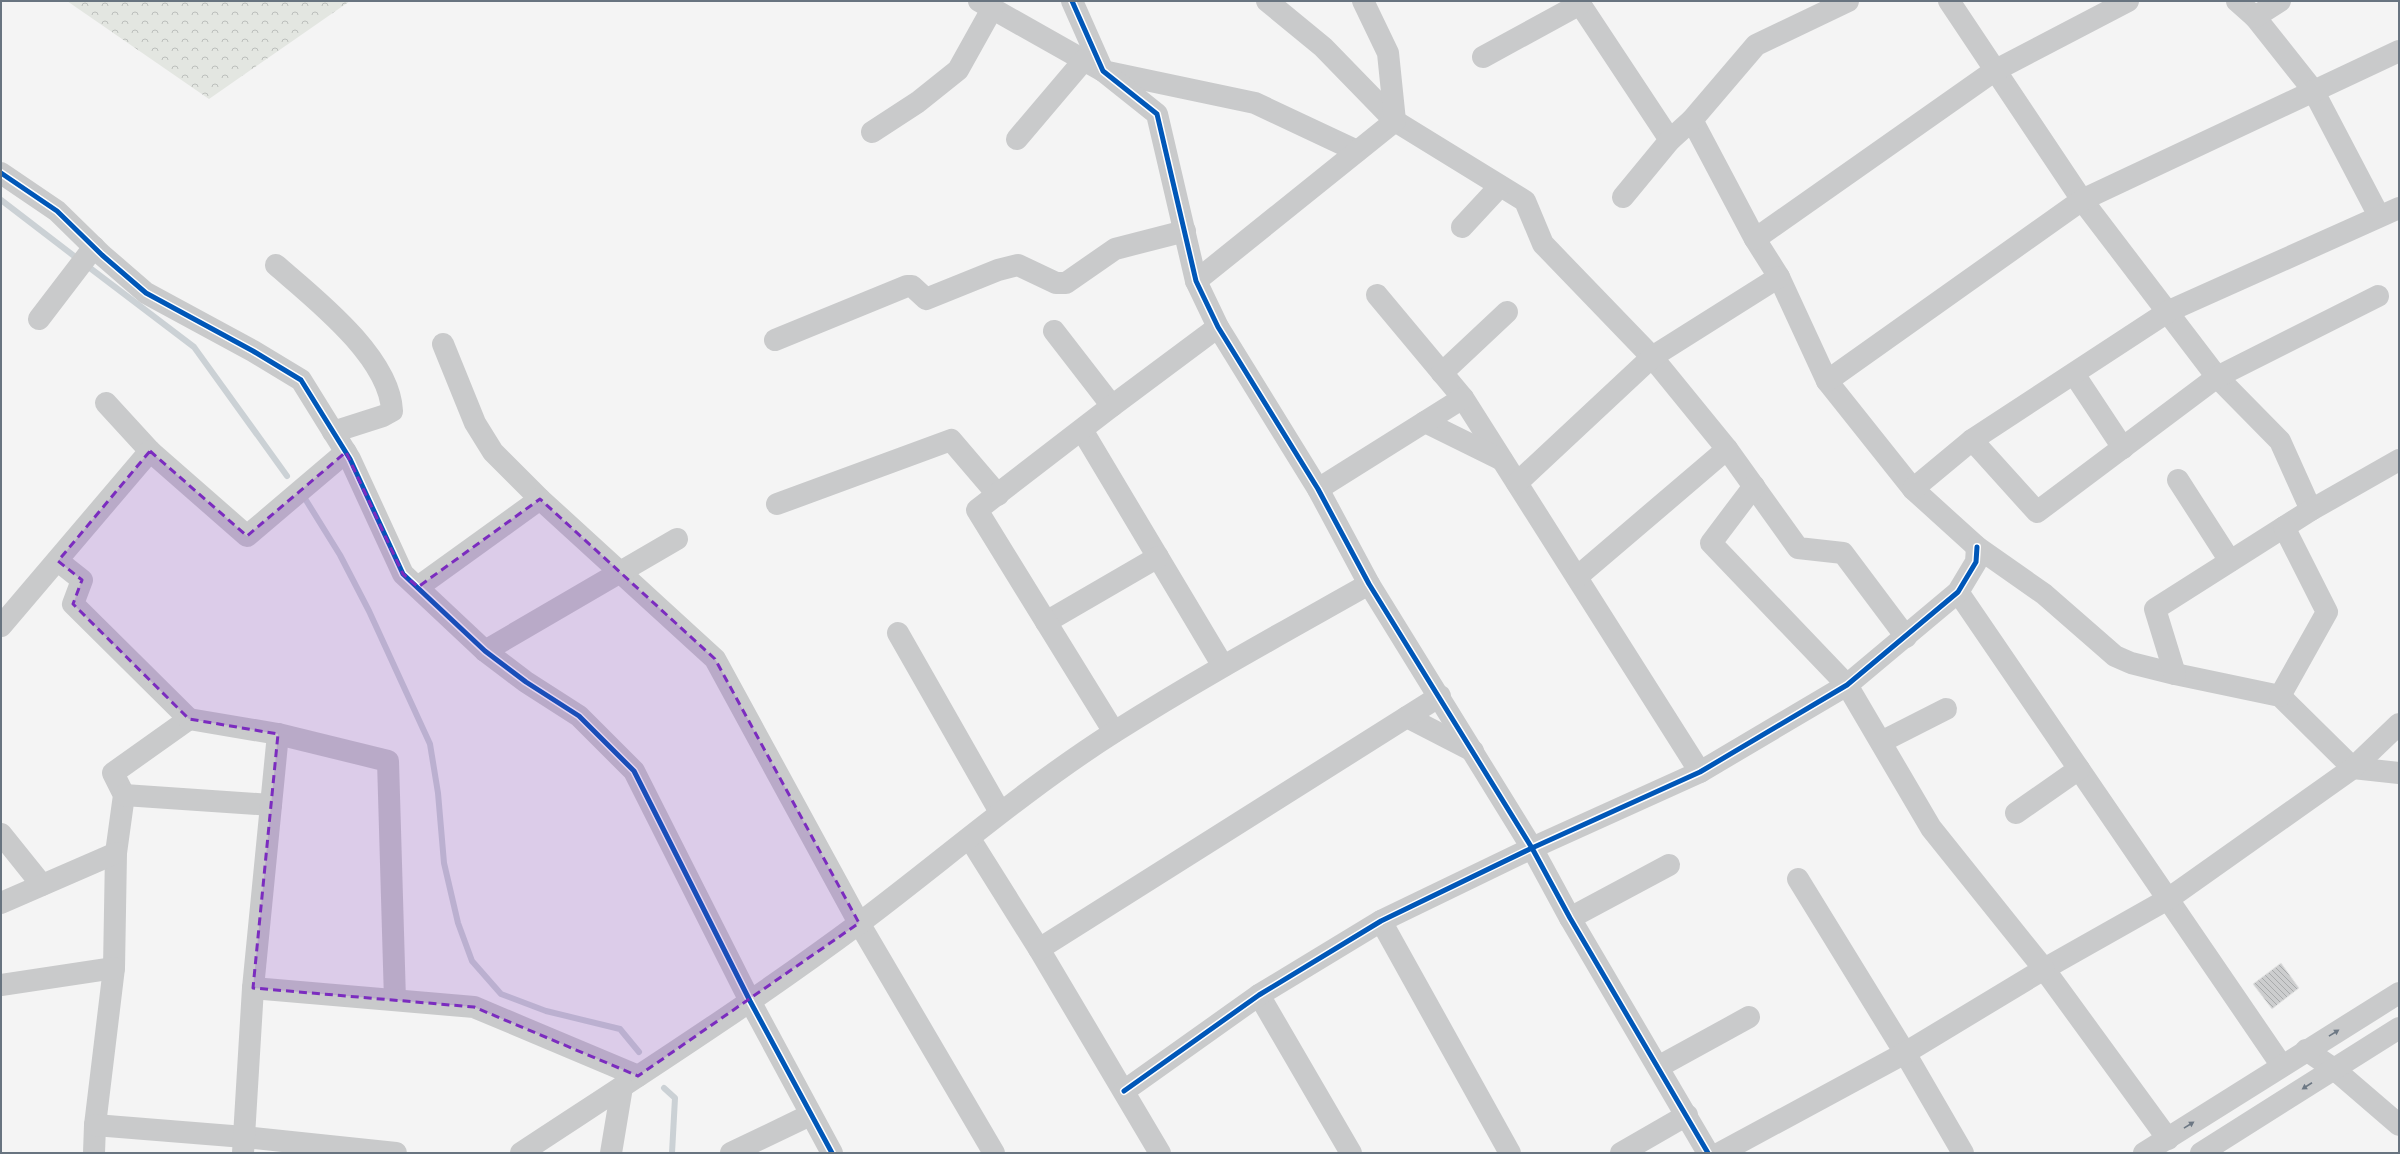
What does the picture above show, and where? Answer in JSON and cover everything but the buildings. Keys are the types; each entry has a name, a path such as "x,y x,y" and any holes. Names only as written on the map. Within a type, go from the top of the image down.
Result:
{"street":[{"path":"1072,1 1103,71"},
{"path":"1267,1 1323,47 1395,121 1525,201 1543,244 1652,357 1727,449 1798,548 1843,553 1906,637"},
{"path":"1362,1 1388,53 1395,121"},
{"path":"1623,197 1670,140 1692,120 1756,45 1848,1"},
{"path":"1949,1 1994,71 2082,200 2169,311 2217,377 2280,441 2311,510"},
{"path":"1755,239 1994,71 2128,1"},
{"path":"2237,1 2255,17 2313,90 2379,216"},
{"path":"2255,17 2280,1"},
{"path":"1483,57 1579,3 1670,140"},
{"path":"872,132 918,102 958,70 985,5 1103,71 1157,114 1196,281 1218,327 1318,489 1369,584 1440,696 1532,848 1570,918 1708,1153"},
{"path":"1826,381 2082,200 2313,90 2399,51"},
{"path":"1017,139 1084,60"},
{"path":"1103,71 1255,103 1362,147"},
{"path":"1692,120 1755,239 1767,285 1826,381 1913,489 1974,560 2044,594 2115,656 2131,663 2175,674 2280,696 2353,768 2399,773"},
{"path":"1196,281 1395,121"},
{"path":"1,173 57,211 94,247 146,293 253,351 301,380 346,452 403,574 485,651 526,682 579,716 634,771 750,1001 810,1115 832,1153"},
{"path":"1462,227 1500,186"},
{"path":"1913,489 1972,440 2169,311 2399,208"},
{"path":"775,340 907,286 912,286 926,299 1009,266 1018,265 1056,283 1066,283 1115,249 1185,231"},
{"path":"39,319 94,247"},
{"path":"276,266 335,316 372,360 391,399 392,411 383,416 333,432"},
{"path":"1517,483 1652,357 1767,285"},
{"path":"1377,295 1463,398 1700,772"},
{"path":"1972,440 2037,512 2217,377 2378,296"},
{"path":"1442,373 1507,312"},
{"path":"1114,732 977,510 1218,327"},
{"path":"1054,331 1112,406"},
{"path":"444,344 475,423 493,452 540,499 621,571 715,659 859,923 994,1153"},
{"path":"2074,374 2123,448"},
{"path":"1318,489 1463,398"},
{"path":"106,403 150,451 247,536 346,452"},
{"path":"1425,422 1502,460"},
{"path":"1082,430 1223,666"},
{"path":"777,504 951,440 998,495"},
{"path":"1577,577 1727,449"},
{"path":"1,626 58,561 150,451"},
{"path":"2175,674 2155,609 2311,510 2399,460"},
{"path":"2178,480 2230,561"},
{"path":"1754,486 1711,544 1847,685 1931,828 2044,970 2168,1139"},
{"path":"418,587 540,499"},
{"path":"2280,696 2327,612 2284,527"},
{"path":"485,651 677,539"},
{"path":"1046,622 1158,558"},
{"path":"1124,1091 1259,994 1381,921 1532,848 1700,772 1847,685 1958,592 1974,560"},
{"path":"58,561 82,580 73,604 189,719 278,734 388,761 395,1000"},
{"path":"521,1153 750,1001 859,923 970,839 1000,812 1114,732 1223,666 1369,584"},
{"path":"1958,592 2282,1066"},
{"path":"898,633 1000,812"},
{"path":"1039,950 1440,696"},
{"path":"1881,742 1946,709"},
{"path":"1407,717 1473,751"},
{"path":"94,1153 95,1125 114,968 116,854 124,795 113,773 189,719"},
{"path":"1720,1153 1905,1053 2044,970 2168,899 2353,768 2399,724"},
{"path":"244,1145 253,988 278,734"},
{"path":"2016,813 2079,769"},
{"path":"124,795 271,805"},
{"path":"1,834 42,885"},
{"path":"970,839 1039,950 1160,1153"},
{"path":"1,903 116,854"},
{"path":"1570,918 1669,865"},
{"path":"1798,879 1905,1053 1962,1153"},
{"path":"1381,921 1510,1153"},
{"path":"1,985 114,968"},
{"path":"253,988 474,1007 630,1081"},
{"path":"2144,1153 2399,993"},
{"path":"1259,994 1351,1153"},
{"path":"1658,1067 1749,1017"},
{"path":"2201,1153 2399,1028"},
{"path":"2306,1050 2334,1069 2399,1125"},
{"path":"611,1153 630,1081"},
{"path":"731,1153 810,1115"},
{"path":"1621,1153 1687,1115"},
{"path":"95,1125 244,1145 396,1153"}],"highlighted area":[{"path":"150,451 247,536 346,452 403,574 418,587 540,499 715,659 859,923 638,1076 474,1007 253,988 278,734 189,719 73,604 82,580 58,561"}],"green space":[{"path":"67,1 350,1 209,99"}],"waterway":[{"path":"1,200 78,259"},
{"path":"86,265 194,347 287,476"},
{"path":"304,497 340,555 369,611 430,744 438,793 444,863 458,923 472,961 501,994 546,1011 620,1029 639,1052"},
{"path":"664,1088 675,1098 672,1153"}],"cycle path":[{"path":"1072,1 1103,71 1157,114 1196,281 1218,327 1318,489 1369,584 1532,848 1570,918 1708,1153"},
{"path":"1,173 57,211 102,255 146,293 253,351 301,380 350,459 403,574 485,651 526,682 579,716 634,771 750,1001 832,1153"},
{"path":"1124,1091 1259,995 1381,921 1532,848 1700,772 1847,685 1958,592 1976,562 1977,547"}]}
